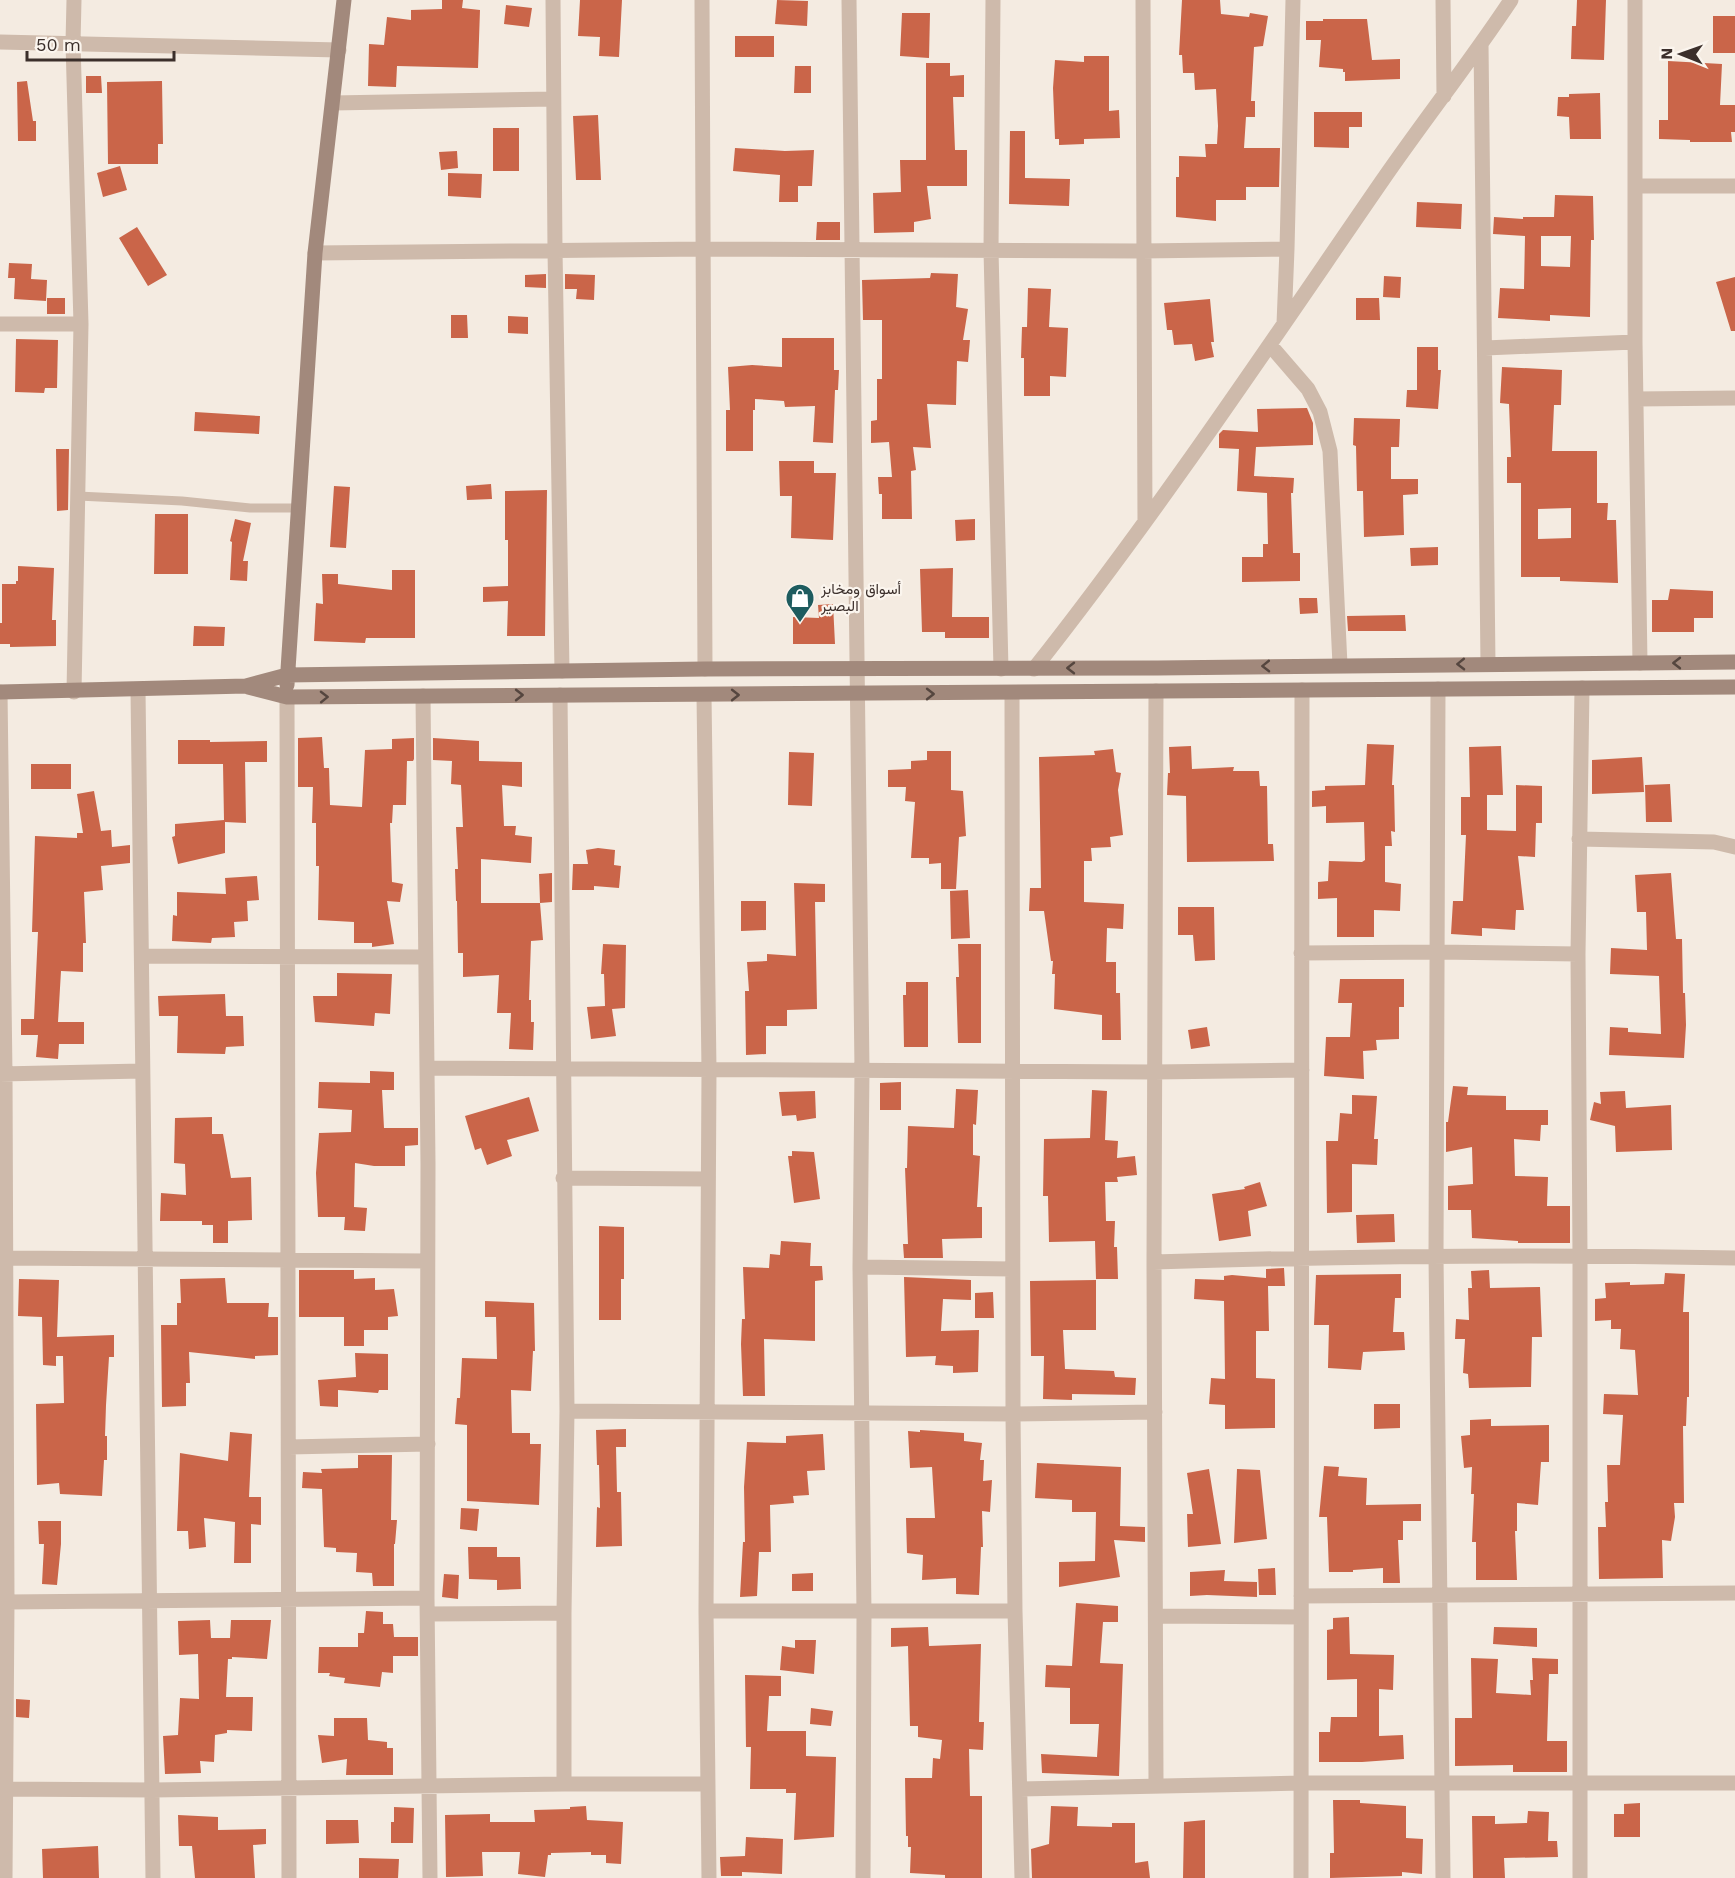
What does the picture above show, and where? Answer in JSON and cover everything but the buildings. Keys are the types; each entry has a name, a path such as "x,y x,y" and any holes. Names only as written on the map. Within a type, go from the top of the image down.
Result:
{"main road":[{"path":"287,697 315,253 344,0"},
{"path":"0,692 74,692 246,686 287,675 705,669 1034,669 1735,662"},
{"path":"246,686 287,697 1735,687"}],"street":[{"path":"74,0 73,43 81,324 74,692"},
{"path":"553,0 562,671"},
{"path":"702,0 705,669"},
{"path":"849,0 862,1070 860,1412 864,1613 863,1878"},
{"path":"993,0 992,250 1001,669"},
{"path":"1143,0 1142,251 1145,522"},
{"path":"1284,324 1293,0"},
{"path":"1443,0 1444,96"},
{"path":"1034,669 1145,522 1511,0"},
{"path":"1635,0 1635,342 1640,663"},
{"path":"0,42 339,50"},
{"path":"1481,44 1488,664"},
{"path":"333,103 553,99"},
{"path":"1635,186 1735,186"},
{"path":"315,253 704,249 1142,251 1287,249"},
{"path":"0,324 81,324"},
{"path":"1485,348 1635,342"},
{"path":"1270,345 1308,389 1320,412 1330,451 1340,665"},
{"path":"1636,399 1735,398"},
{"path":"1580,1878 1578,954 1581,688"},
{"path":"1438,689 1436,1256 1443,1878"},
{"path":"138,690 153,1878"},
{"path":"1301,1878 1302,690"},
{"path":"1156,691 1154,1072 1156,1784"},
{"path":"0,692 5,1258 3,1413 7,1602 3,1789 5,1878"},
{"path":"1012,693 1013,1414 1015,1611 1022,1878"},
{"path":"560,695 567,1411 564,1784"},
{"path":"704,695 709,1070 707,1179 709,1411 706,1611 709,1878"},
{"path":"423,696 430,1878"},
{"path":"287,697 289,1878"},
{"path":"1579,839 1714,842 1735,847"},
{"path":"1301,953 1578,954"},
{"path":"142,957 425,957"},
{"path":"427,1068 1154,1072 1302,1070"},
{"path":"3,1074 142,1071"},
{"path":"563,1178 707,1179"},
{"path":"1154,1262 1302,1257 1580,1255 1735,1257"},
{"path":"5,1258 427,1262"},
{"path":"860,1267 1012,1269"},
{"path":"567,1411 1013,1414 1155,1412"},
{"path":"289,1447 428,1444"},
{"path":"1301,1596 1735,1593"},
{"path":"7,1602 428,1598"},
{"path":"706,1611 864,1613 1015,1611"},
{"path":"428,1614 564,1613"},
{"path":"1156,1616 1301,1617"},
{"path":"1020,1789 1156,1784 1735,1783"},
{"path":"3,1789 153,1790 708,1784"}],"lane":[{"path":"78,496 182,501 250,508 298,508"}],"place":[{"name":"أسواق ومخابز البصير","path":"800,624"}]}
